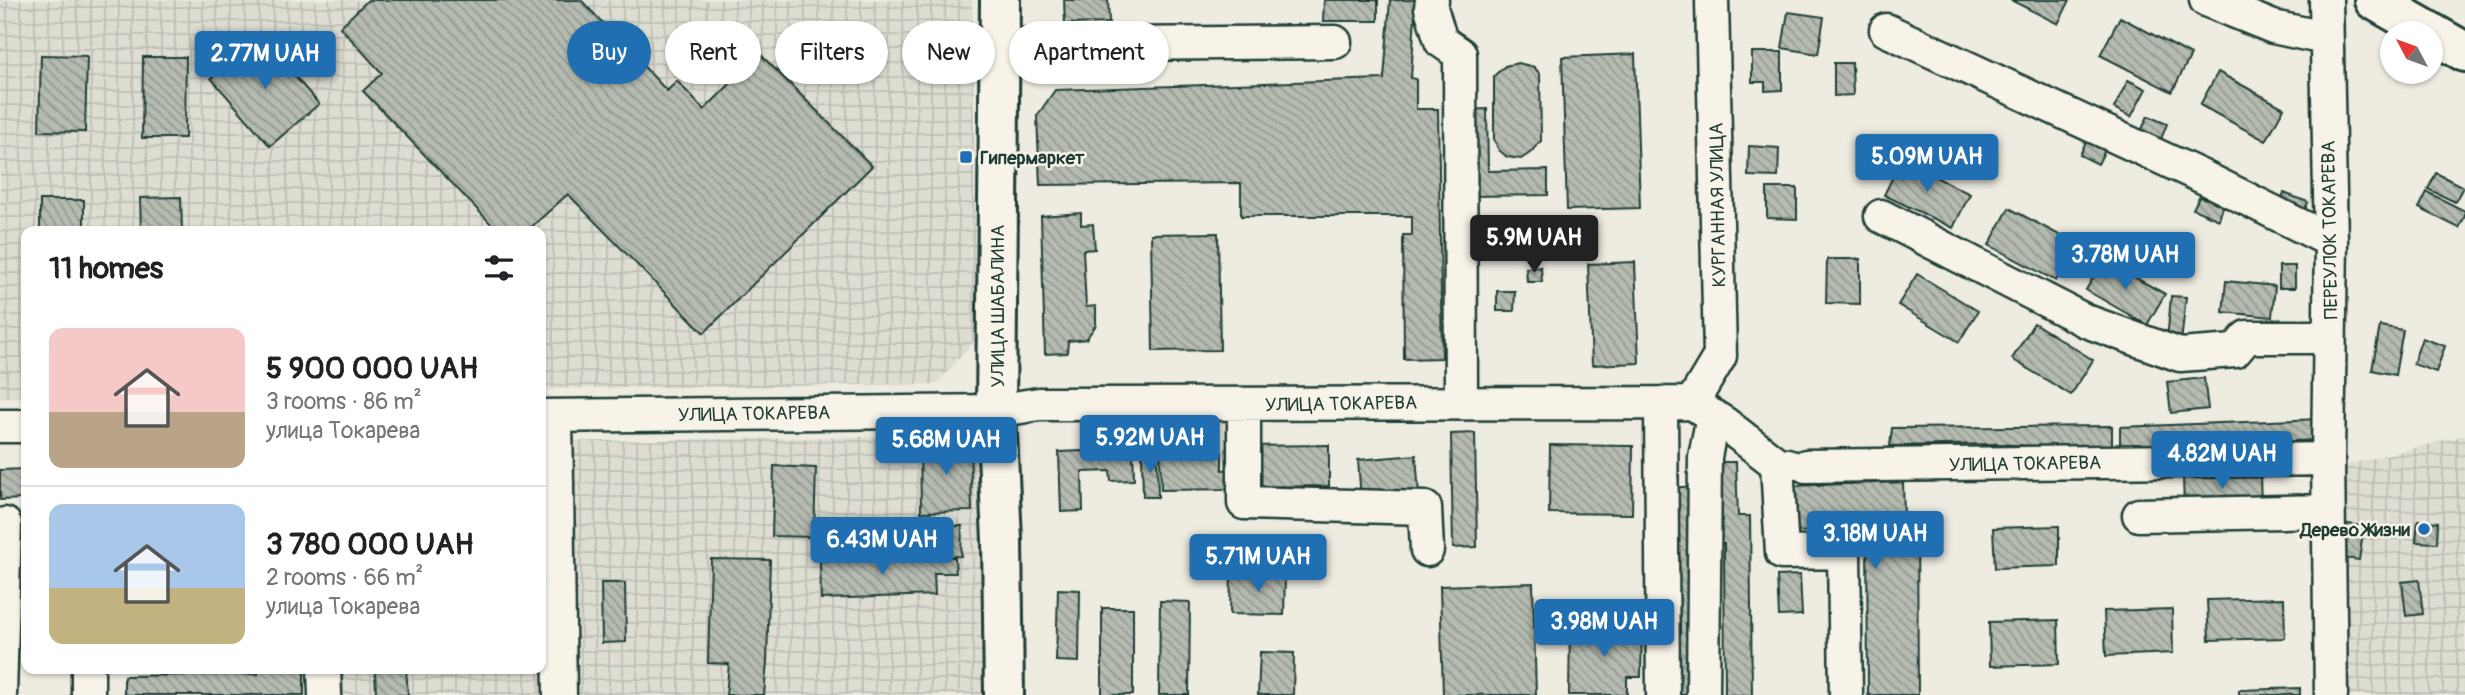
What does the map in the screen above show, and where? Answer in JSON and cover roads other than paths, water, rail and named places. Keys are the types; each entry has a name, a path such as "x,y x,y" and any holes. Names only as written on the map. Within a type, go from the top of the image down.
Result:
{"main road":[{"name":"УЛИЦА ШАБАЛИНА","path":"1000,0 996,411 1002,540 1004,695"},
{"path":"2392,4 2465,52"}],"street":[{"path":"1432,0 1441,41 1460,54 1461,402"},
{"name":"КУРГАННАЯ УЛИЦА","path":"1703,695 1704,457 1689,408 1720,356 1712,0"},
{"path":"2206,0 2273,27 2325,38"},
{"name":"ПЕРЕУЛОК ТОКАРЕВА","path":"2326,0 2331,241 2328,459 2330,695"},
{"path":"1886,30 2205,178 2331,241"},
{"path":"999,45 1335,42"},
{"path":"1881,216 2086,321 2180,355 2235,351 2247,337 2329,337"},
{"name":"УЛИЦА ТОКАРЕВА","path":"548,416 996,411 1039,404 1461,402 1689,408"},
{"path":"1244,404 1244,503 1426,508 1427,550"},
{"path":"1663,695 1689,408 1790,465 1782,552 1844,552 1846,695"},
{"path":"548,416 560,695"},
{"path":"0,426 21,426"},
{"name":"УЛИЦА ТОКАРЕВА","path":"1790,465 2328,459"},
{"path":"2139,515 2328,511"},
{"path":"0,695 5,524"},
{"path":"88,674 88,695"},
{"path":"324,674 325,695"}],"place":[{"name":"Гипермаркет","path":"966,157"},
{"name":"Дерево Жизни","path":"2424,529"}]}
